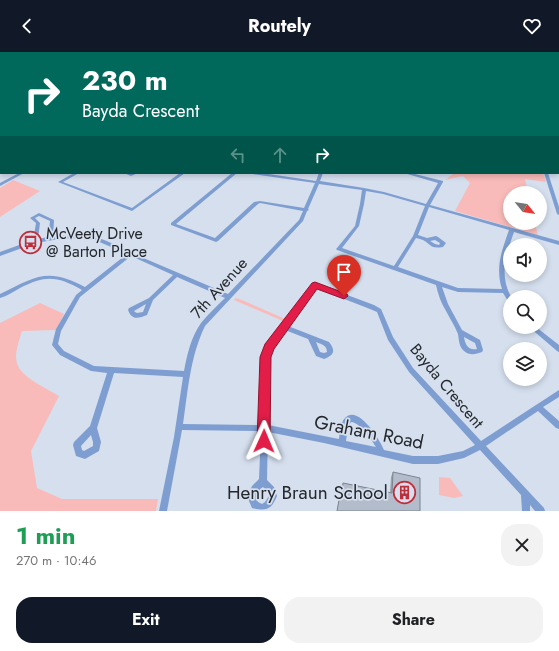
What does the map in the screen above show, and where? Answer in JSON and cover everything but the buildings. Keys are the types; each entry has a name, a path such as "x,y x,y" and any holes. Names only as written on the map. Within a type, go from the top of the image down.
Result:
{"street":[{"path":"0,184 20,174"},
{"path":"75,174 60,182 132,210 182,174"},
{"path":"234,174 172,224 216,240 256,203 260,202 306,210"},
{"path":"260,174 364,189 503,227"},
{"name":"7th Avenue","path":"162,511 179,427 186,374 197,335 203,325 301,220 321,174"},
{"path":"395,268 415,236 427,206 441,182 410,174"},
{"path":"546,174 559,214"},
{"path":"364,189 357,226 339,249 458,290 503,291"},
{"path":"553,196 559,197"},
{"path":"35,240 38,223 32,218 39,214 52,220 50,238"},
{"path":"505,290 500,271 502,257 512,230 559,243"},
{"path":"415,236 427,240"},
{"path":"0,254 35,240 83,237 96,239 132,253 229,297"},
{"path":"132,253 78,296 58,331 55,345 62,353 92,369 186,374"},
{"path":"151,299 177,274"},
{"path":"0,296 32,280 44,277 63,279 86,290"},
{"path":"439,284 440,293 446,308 460,332"},
{"name":"Bayda Crescent","path":"262,481 266,357 269,347 315,285 379,311 384,320 390,338 411,370 480,446"},
{"path":"284,327 311,338"},
{"path":"540,334 559,350"},
{"path":"93,428 111,371"},
{"name":"Graham Road","path":"179,427 264,428 342,443 413,460 438,460 464,454 480,446 559,393"},
{"path":"538,407 559,426"},
{"path":"342,443 346,423 349,419 353,418 359,420 381,447 382,453"},
{"path":"480,446 526,496 540,508 541,511"},
{"path":"526,496 526,511"}],"shaded area":[{"path":"453,174 543,174 546,182 525,179 526,186 503,186 503,225 455,211 470,183 463,176 445,180"},
{"path":"13,180 40,191 0,217 0,188"},
{"path":"521,230 537,230 538,235"},
{"path":"236,298 285,319 283,321 234,300"},
{"path":"40,303 64,314 56,330 22,331 17,348 16,358 21,371 37,383 59,396 31,451 37,488 62,499 158,499 156,511 0,511 0,323"},
{"path":"439,477 450,478 463,496 454,498 439,495"}],"place":[{"name":"McVeety Drive @ Barton Place","path":"30,242"},
{"name":"Henry Braun School","path":"404,492"}],"route":[{"path":"264,441 266,357 269,347 315,285 344,296"}]}
